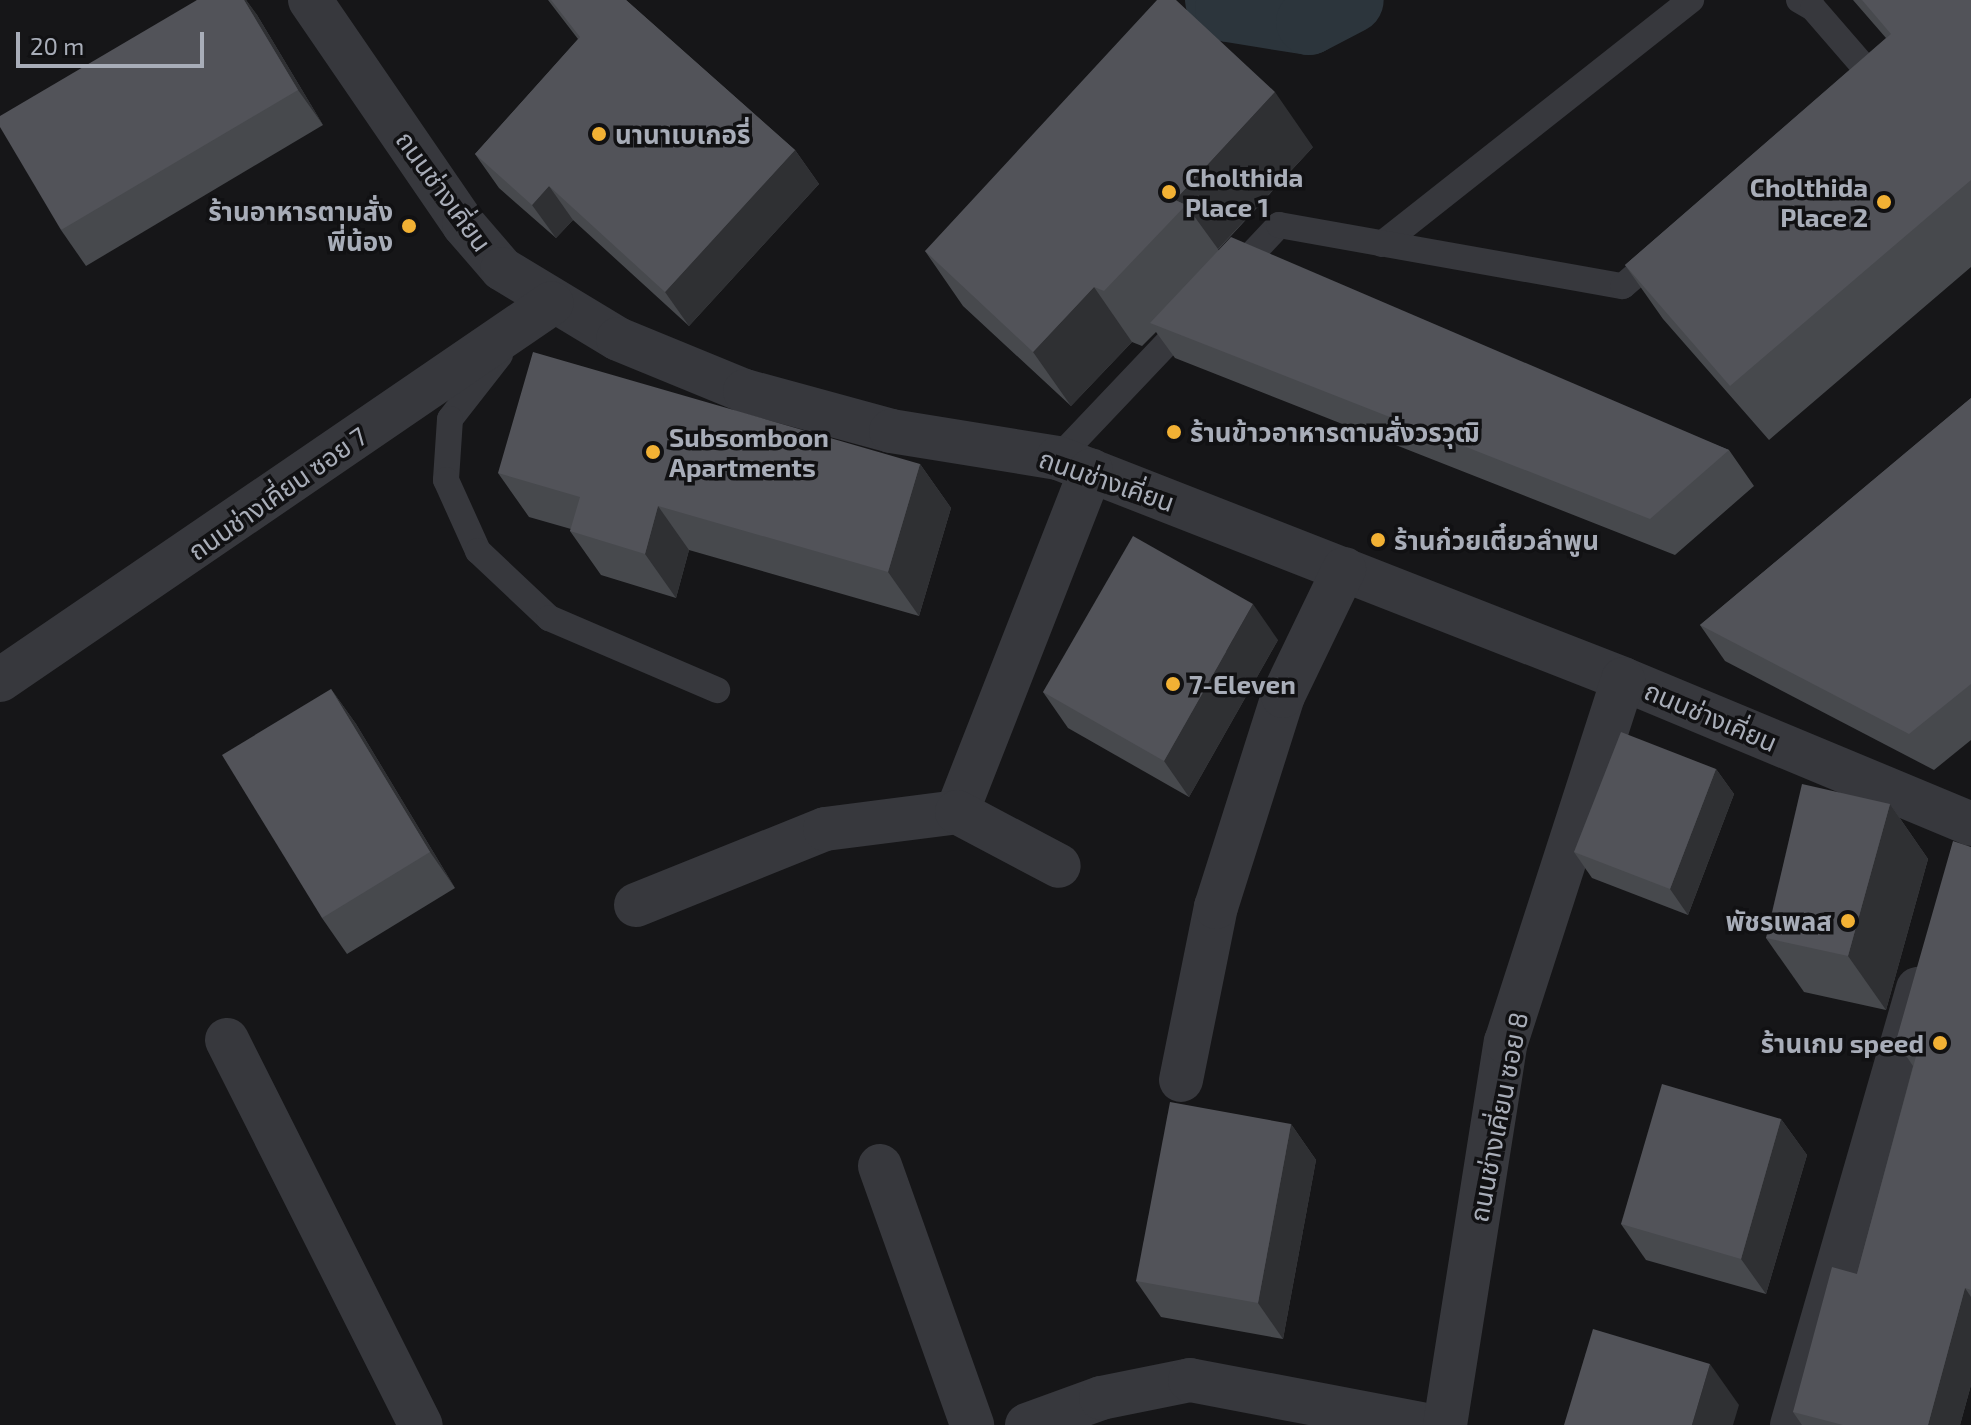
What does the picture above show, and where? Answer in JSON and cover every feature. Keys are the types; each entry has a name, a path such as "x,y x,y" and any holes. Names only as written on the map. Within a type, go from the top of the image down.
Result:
{"street":[{"name":"ถนนช่างเคี่ยน","path":"310,0 464,225 502,269 552,303 618,339 745,391 891,431 1074,464 1623,679 1968,823"},
{"name":"ถนนช่างเคี่ยน ซอย 7","path":"0,680 552,303"},
{"path":"957,812 1074,464"},
{"path":"1181,1080 1216,907 1279,711 1344,569"},
{"name":"ถนนช่างเคี่ยน ซอย 8","path":"1445,1425 1506,1042 1623,679"},
{"path":"636,905 825,829 957,812 1059,866"},
{"path":"1953,867 1968,823"},
{"path":"1792,1425 1931,942"},
{"path":"227,1040 421,1425"},
{"path":"880,1166 972,1425"},
{"path":"1027,1425 1101,1398 1190,1380 1427,1425"}],"lane":[{"path":"1382,244 1691,0"},
{"path":"1799,0 1813,8 1872,76 1837,106"},
{"path":"1074,464 1211,297 1279,225 1623,286 1682,236"},
{"path":"552,303 485,371 450,419 446,480 478,551 549,618 717,690"}],"building":[{"path":"197,0 244,0 298,90 61,230 0,127 0,116"},
{"path":"551,0 626,0 795,150 665,292 549,186 532,205 475,154 580,37"},
{"path":"1157,0 1176,0 1275,92 1175,200 1186,205 1104,291 1094,287 1033,352 925,251"},
{"path":"1862,0 1971,0 1971,180 1730,386 1625,265 1891,34"},
{"path":"1231,237 1729,450 1650,519 1150,323"},
{"name":"Subsomboon Apartments","path":"533,352 920,464 888,572 658,506 645,554 570,531 580,497 498,473"},
{"path":"1971,398 1971,684 1909,734 1700,625"},
{"name":"7-Eleven","path":"1133,536 1253,604 1164,761 1043,692"},
{"path":"331,689 430,852 322,918 222,755"},
{"path":"1621,732 1716,769 1670,889 1574,852"},
{"path":"1802,784 1890,804 1848,956 1766,938"},
{"path":"1953,841 1971,847 1971,1290 1965,1288 1928,1425 1843,1425 1793,1412 1832,1267 1857,1274 1918,1049 1896,1041"},
{"path":"1662,1084 1781,1119 1741,1259 1621,1224"},
{"path":"1170,1102 1291,1124 1258,1303 1136,1281"},
{"path":"1593,1329 1710,1364 1692,1425 1564,1425"}],"waterway":[{"path":"1218,0 1228,9 1309,22 1351,0"}],"place":[{"name":"นานาเบเกอรี่","path":"599,134"},
{"name":"Cholthida Place 1","path":"1169,192"},
{"name":"Cholthida Place 2","path":"1884,202"},
{"name":"ร้านอาหารตามสั่ง พี่น้อง","path":"409,226"},
{"name":"ร้านข้าวอาหารตามสั่งวรวุฒิ","path":"1174,432"},
{"name":"Subsomboon Apartments","path":"653,452"},
{"name":"ร้านก๋วยเตี๋ยวลำพูน","path":"1378,540"},
{"name":"7-Eleven","path":"1173,684"},
{"name":"พัชรเพลส","path":"1848,921"},
{"name":"ร้านเกม speed","path":"1940,1043"}]}
